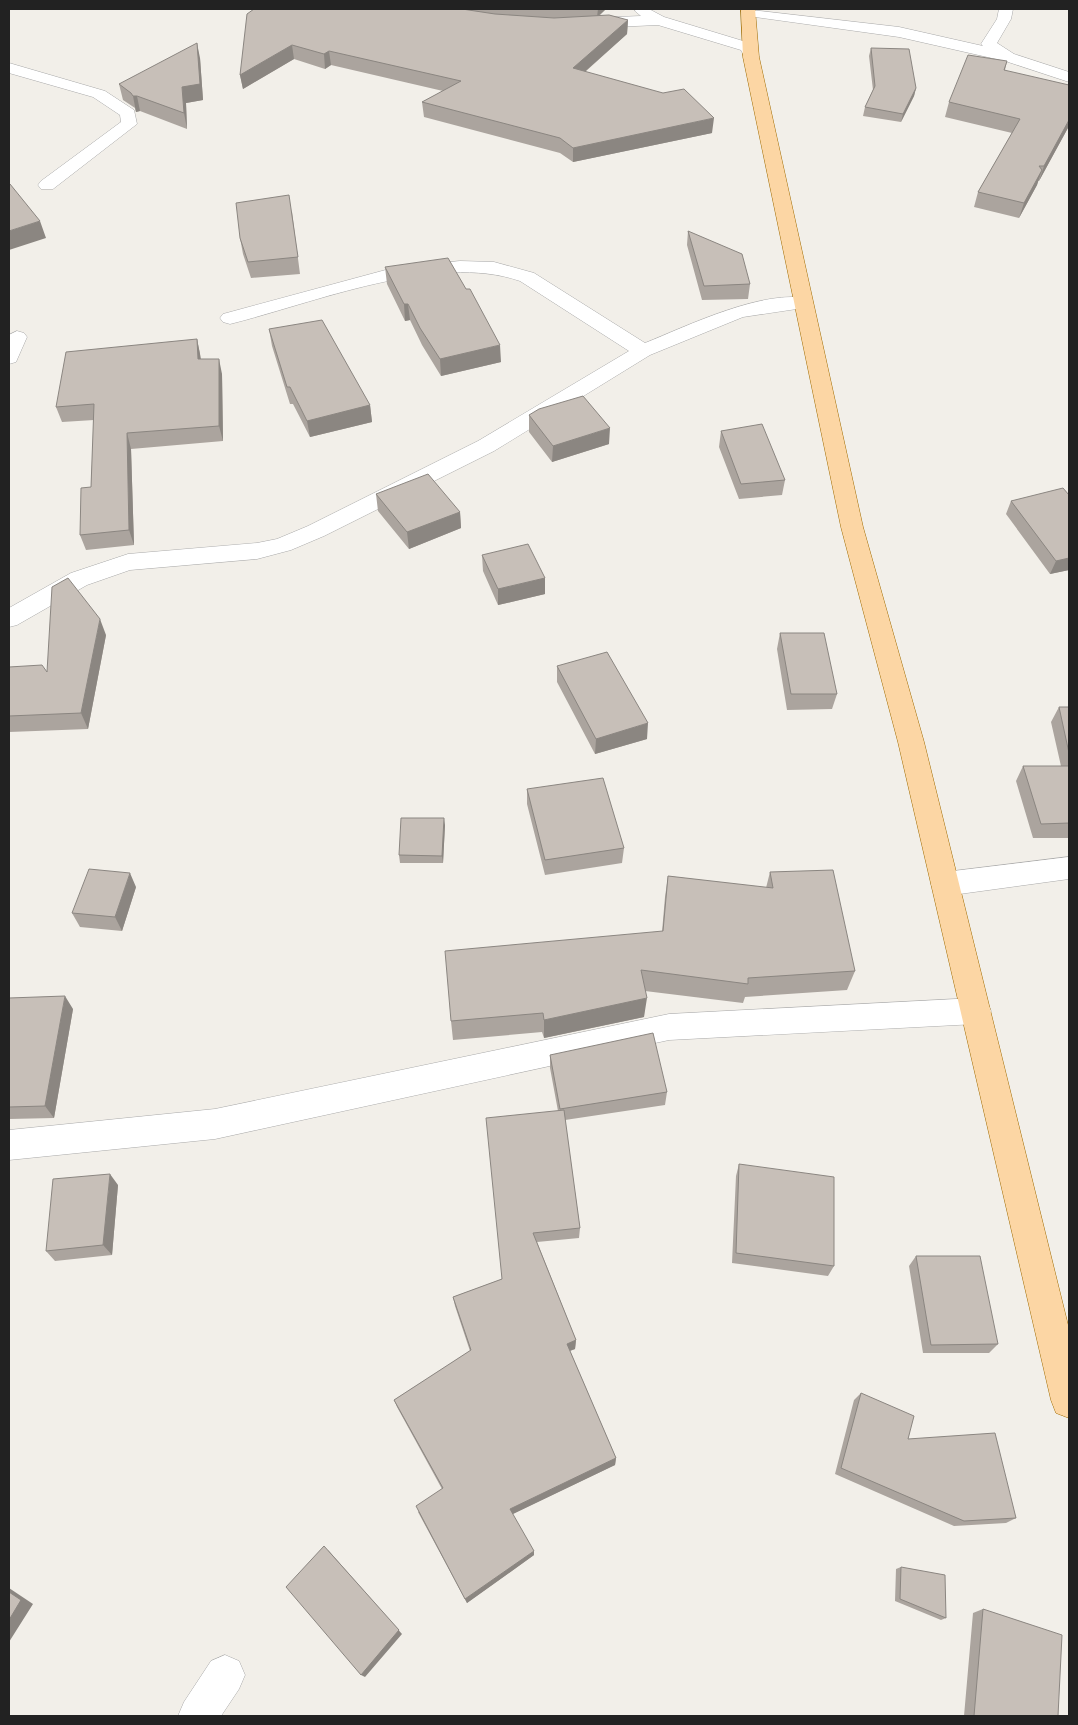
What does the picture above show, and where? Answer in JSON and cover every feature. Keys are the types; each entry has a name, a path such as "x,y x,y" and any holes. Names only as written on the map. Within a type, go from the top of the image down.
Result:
{"main road":[{"path":"748,10 751,57 852,527 911,742 1069,1400"}],"street":[{"path":"639,9 659,20 748,46 751,57"},
{"path":"989,44 1004,19 1006,9"},
{"path":"748,10 899,32 1010,56 1069,77"},
{"path":"573,24 659,20"},
{"path":"960,46 989,44 1010,56"},
{"path":"9,68 99,94 128,113 129,124 47,185"},
{"path":"230,318 393,274 417,270 476,266 510,270 527,277 643,351"},
{"path":"9,619 79,579 128,562 258,551 283,545 316,531 486,446 643,351 738,312 787,303 803,303"},
{"path":"9,358 17,337"},
{"path":"946,884 1069,868"},
{"path":"9,1145 215,1124 669,1027 976,1011"},
{"path":"198,1716 225,1675"}],"building":[{"path":"254,9 462,9 495,14 554,18 609,15 628,20 573,68 663,93 684,89 714,118 573,148 560,138 422,102 461,81 329,51 324,54 292,45 240,75 247,14"},
{"path":"197,43 200,84 182,87 184,113 133,96 119,84"},
{"path":"871,48 909,49 916,88 903,114 865,107 875,86"},
{"path":"968,55 1007,61 1004,70 1069,85 1069,120 1044,166 1039,166 1042,170 1024,203 978,192 1020,119 949,102"},
{"path":"10,184 40,221 9,231"},
{"path":"289,195 298,257 248,262 240,238 236,203"},
{"path":"688,231 742,254 750,284 704,286"},
{"path":"448,258 466,289 470,289 500,345 440,359 420,328 408,304 404,304 385,267"},
{"path":"322,320 370,405 307,421 290,387 287,387 269,329"},
{"path":"197,339 198,359 219,359 219,426 127,433 129,530 80,535 81,488 91,487 94,404 56,407 66,352"},
{"path":"583,396 610,428 553,446 529,415 539,409"},
{"path":"762,424 785,480 741,484 721,431"},
{"path":"428,474 460,512 407,532 376,494"},
{"path":"1063,488 1069,495 1069,558 1056,561 1011,501"},
{"path":"528,544 545,578 498,589 482,555"},
{"path":"68,578 100,619 81,713 9,716 9,667 42,665 47,672 52,587"},
{"path":"780,633 824,633 837,694 791,694"},
{"path":"607,652 648,723 596,739 557,666"},
{"path":"1059,707 1069,707 1069,753"},
{"path":"1023,766 1069,766 1069,823 1041,824"},
{"path":"603,778 624,848 545,860 527,789"},
{"path":"401,818 444,818 442,856 399,855"},
{"path":"89,869 130,873 115,917 72,913"},
{"path":"833,870 855,971 748,978 748,984 641,970 647,998 544,1020 543,1013 451,1021 445,951 663,931 668,876 773,888 770,872"},
{"path":"65,996 45,1106 9,1107 9,998"},
{"path":"653,1033 667,1092 560,1109 550,1055"},
{"path":"564,1110 580,1228 533,1233 576,1340 567,1344 616,1458 510,1509 534,1551 465,1599 416,1506 443,1488 394,1400 471,1350 453,1297 502,1279 486,1118"},
{"path":"739,1164 834,1177 834,1266 736,1253"},
{"path":"110,1174 103,1245 46,1251 53,1179"},
{"path":"916,1256 980,1256 998,1344 931,1345"},
{"path":"861,1393 914,1416 908,1439 995,1433 1016,1518 964,1521 841,1468"},
{"path":"324,1546 399,1630 361,1675 286,1587"},
{"path":"901,1567 945,1575 946,1618 900,1599"},
{"path":"9,1592 21,1600 9,1620"},
{"path":"983,1609 1062,1635 1058,1716 974,1716"}]}
